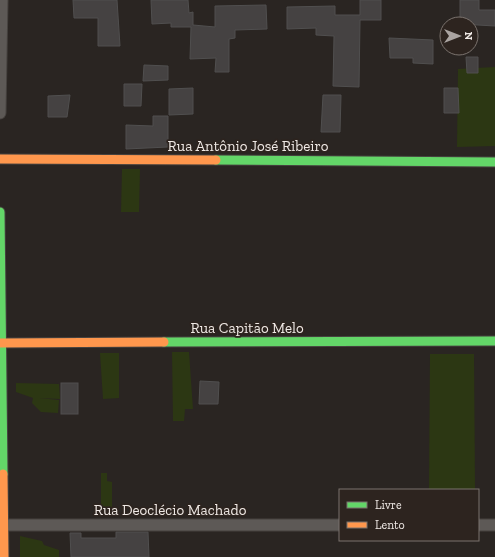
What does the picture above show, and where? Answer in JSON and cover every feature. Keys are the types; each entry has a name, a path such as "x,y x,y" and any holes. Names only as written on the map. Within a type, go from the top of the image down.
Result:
{"street":[{"path":"0,113 2,0"},
{"name":"Rua Antônio José Ribeiro","path":"0,159 495,162"},
{"path":"0,212 2,524 4,557"},
{"name":"Rua Capitão Melo","path":"1,343 495,341"},
{"name":"Rua Deoclécio Machado","path":"2,524 339,525"},
{"path":"479,525 495,525"}],"green space":[{"path":"495,67 495,146 457,147 458,69"},
{"path":"122,169 140,169 139,212 121,212"},
{"path":"172,352 189,352 193,409 185,409 184,421 173,421"},
{"path":"100,353 119,353 119,398 103,399"},
{"path":"430,354 474,354 475,489 429,489"},
{"path":"16,383 59,384 60,399 39,398 59,400 58,413 41,412 32,403 33,398 16,392"},
{"path":"101,473 107,473 107,481 112,482 112,508 101,508"},
{"path":"20,536 42,541 44,545 59,550 59,557 20,557"}],"building":[{"path":"73,0 117,0 120,46 98,46 98,18 74,18"},
{"path":"151,0 188,0 189,13 193,12 193,25 215,27 215,6 266,5 267,29 235,30 235,38 229,39 229,72 215,72 216,58 190,59 191,27 171,27 171,23 152,24"},
{"path":"360,0 381,0 381,20 360,20 359,87 333,86 334,36 316,35 316,28 287,29 287,7 335,6 335,15 360,15"},
{"path":"460,0 479,0 479,10 495,10 495,26 479,25 479,16 460,16"},
{"path":"389,38 433,40 433,64 413,63 413,58 390,58"},
{"path":"466,57 478,57 478,73 467,73"},
{"path":"144,65 168,66 168,80 143,81"},
{"path":"124,84 142,84 141,106 124,106"},
{"path":"193,88 193,114 169,115 169,89"},
{"path":"444,88 458,88 459,113 444,113"},
{"path":"70,95 67,117 48,117 48,96"},
{"path":"323,95 341,95 340,132 321,132"},
{"path":"153,116 168,116 168,147 126,149 126,125 153,126"},
{"path":"200,381 219,382 218,404 199,404"},
{"path":"61,383 78,383 78,414 61,414"},
{"path":"116,532 148,532 149,557 71,557 70,533 81,533 81,538 116,538"}],"traffic: fast":[{"path":"216,160 495,162"},
{"path":"0,212 3,474"},
{"path":"164,342 495,341"}],"traffic: slow":[{"path":"0,159 216,160"},
{"path":"0,343 164,342"},
{"path":"3,474 4,557"}]}
